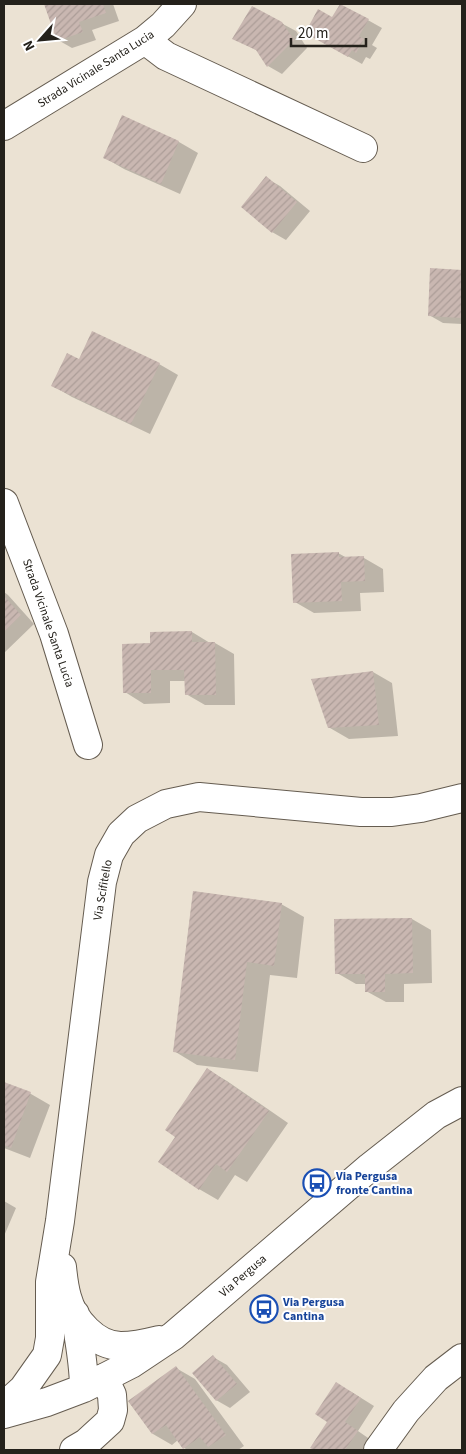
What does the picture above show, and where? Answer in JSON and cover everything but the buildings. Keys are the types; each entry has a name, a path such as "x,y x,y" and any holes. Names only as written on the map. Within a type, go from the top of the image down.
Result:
{"main road":[{"name":"Strada Vicinale Santa Lucia","path":"4,126 145,40 163,25 182,4"},
{"path":"145,40 166,56 363,148"},
{"name":"Strada Vicinale Santa Lucia","path":"4,503 54,634 88,745"},
{"name":"Via Scifitello","path":"57,1240 102,882 109,855 121,834 137,819 166,804 199,798 361,812 384,812 422,808 462,798"},
{"name":"Via Pergusa","path":"4,1414 47,1402 94,1383 131,1364 173,1336 370,1167 436,1115 462,1101"},
{"path":"57,1240 67,1298 74,1314 81,1348 94,1383"},
{"path":"4,1406 23,1389 47,1355 50,1338 50,1282 57,1240"},
{"path":"74,1314 100,1341 119,1346 142,1344 173,1336"},
{"path":"50,1338 57,1356 71,1376 94,1383 112,1394 113,1410 110,1421 86,1443 74,1450"},
{"path":"378,1450 412,1404 436,1378 462,1358"}],"place":[{"name":"Via Pergusa fronte Cantina","path":"317,1183"},
{"name":"Via Pergusa Cantina","path":"264,1309"}]}
